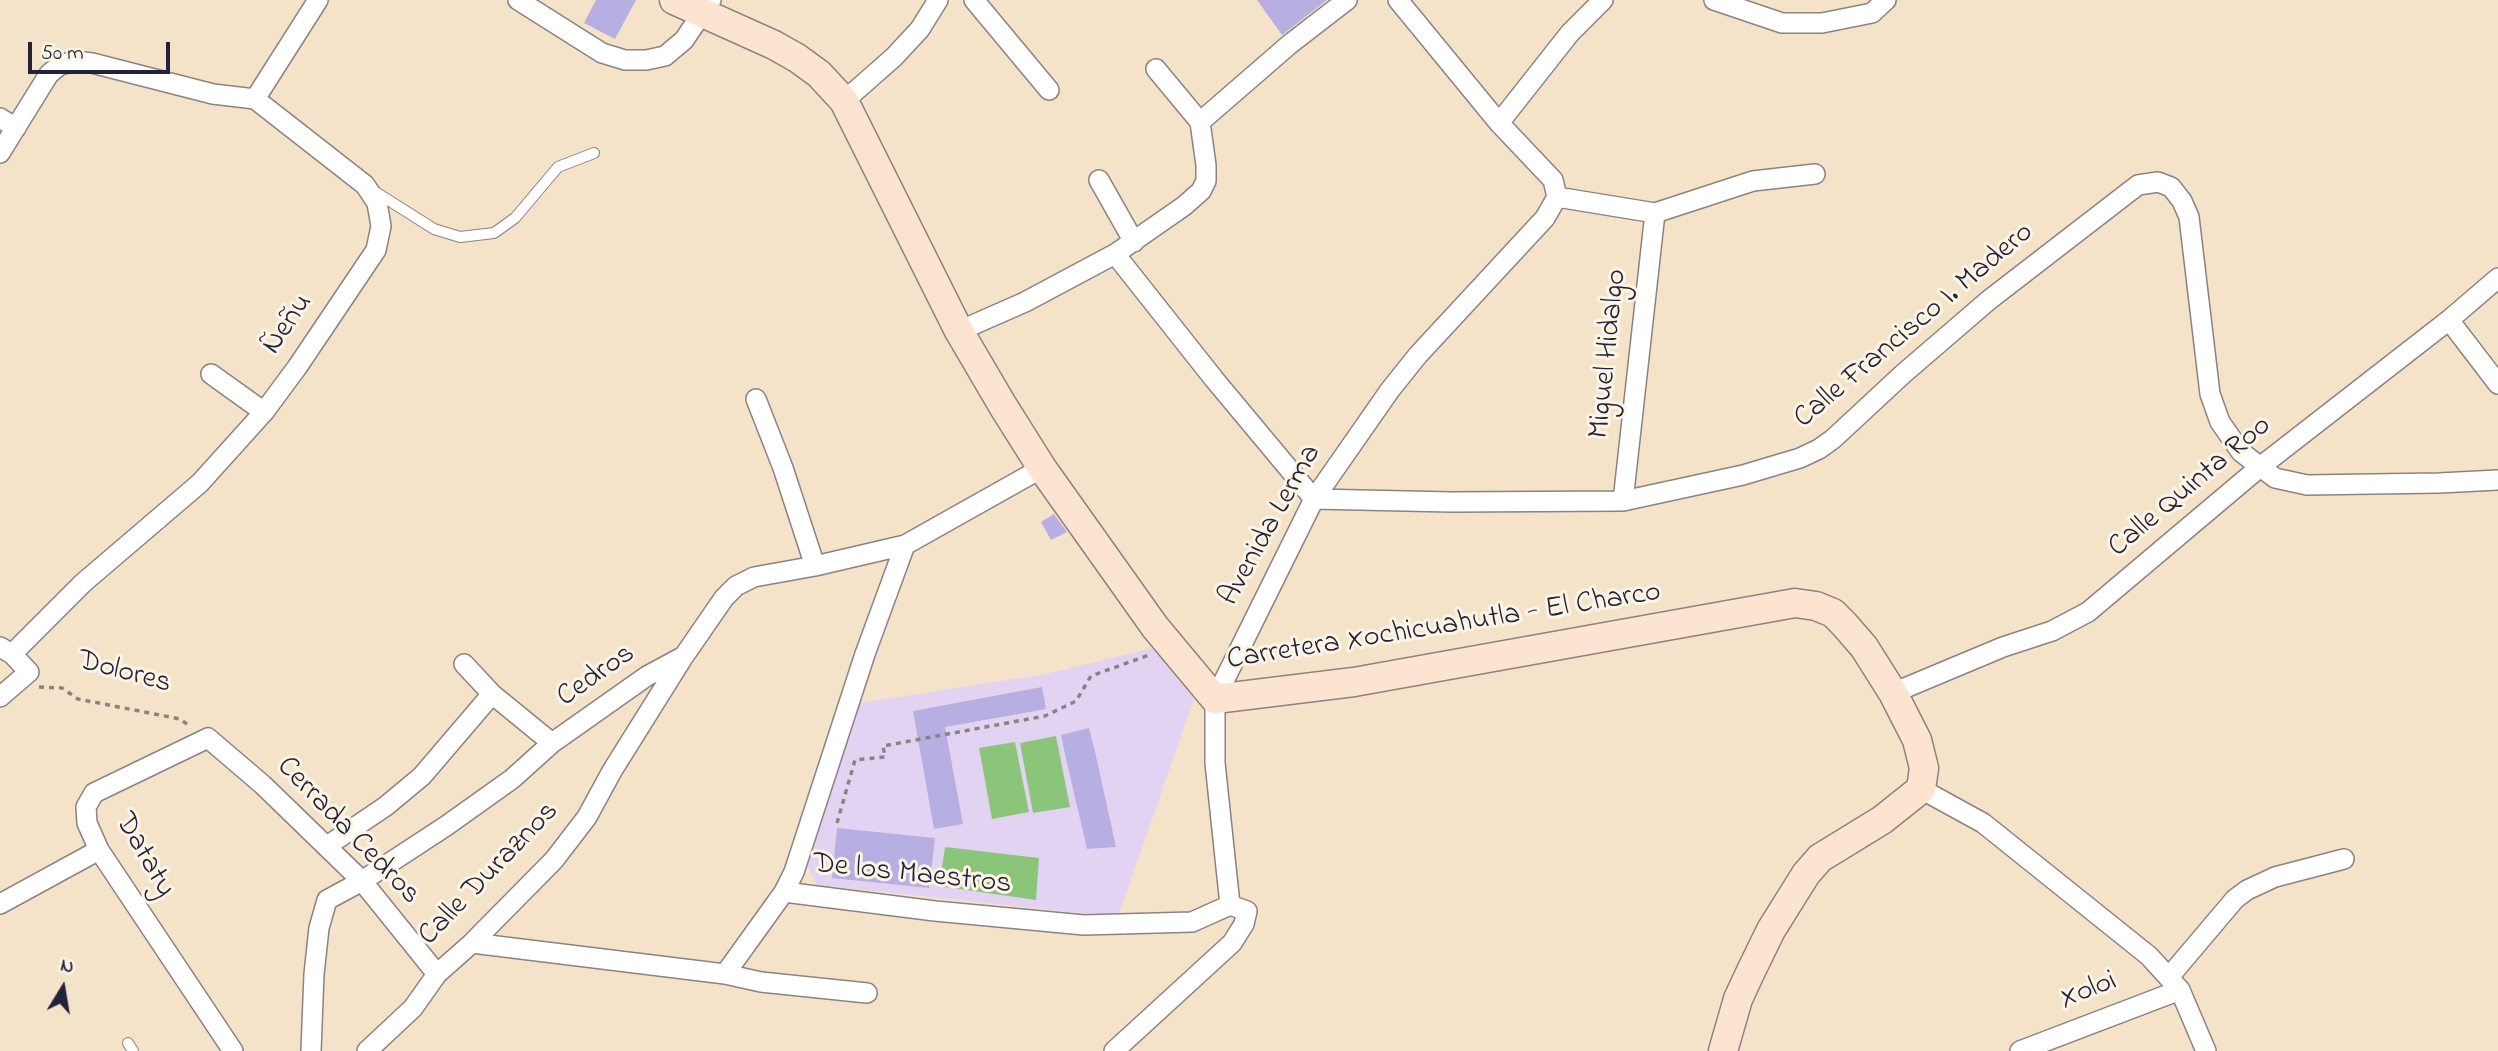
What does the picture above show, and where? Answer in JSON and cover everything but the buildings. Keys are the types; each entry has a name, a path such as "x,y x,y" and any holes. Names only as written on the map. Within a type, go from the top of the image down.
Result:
{"main road":[{"name":"Carretera Xochicuahutla - El Charco","path":"674,0 706,6 797,58 819,74 844,101 959,331 1042,468 1170,646 1215,699 1354,682 1795,603 1816,606 1833,614 1864,647 1893,693 1921,752 1924,768 1921,789"},
{"path":"1723,1051 1738,999 1751,971 1771,930 1806,874 1821,858 1847,839 1882,820 1921,789"}],"street":[{"path":"0,153 8,123 49,74 60,65 75,61 213,94 255,99 318,0"},
{"path":"519,0 602,53 625,60 665,56 684,40 706,6"},
{"path":"844,101 894,57 920,29 938,0"},
{"path":"974,0 1049,90"},
{"path":"1398,0 1499,123 1553,180 1557,197 1655,213 1754,181 1815,174"},
{"path":"1499,123 1570,33 1603,0"},
{"path":"1714,0 1782,23 1852,18 1872,13 1886,0"},
{"path":"1199,122 1340,2"},
{"path":"959,331 1025,302 1115,254 1201,191 1206,181 1206,165 1199,122 1156,69"},
{"name":"Ñeñu","path":"4,652 200,483 264,412 376,250 381,226 377,203 365,185 255,99"},
{"path":"1099,180 1134,242"},
{"name":"Calle Francisco I. Madero","path":"1314,499 1451,502 1623,501 1744,475 1800,458 1833,439 1989,300 2138,185 2158,182 2171,187 2182,201 2189,217 2208,381 2220,422 2241,452 2275,478 2307,485 2498,480"},
{"name":"Avenida Lerma","path":"1114,1051 1232,943 1244,924 1247,911 1230,905 1215,763 1215,699 1314,499 1390,390 1418,355 1545,218 1557,197"},
{"name":"Miguel Hidalgo","path":"1623,501 1655,213"},
{"path":"1115,254 1314,499"},
{"name":"Calle Quinta Roo","path":"1893,693 2003,647 2070,623 2127,580 2260,467 2449,320 2498,278"},
{"path":"2449,320 2498,384"},
{"path":"211,374 264,412"},
{"path":"756,399 783,468 815,566"},
{"name":"Cedros","path":"312,1051 314,974 321,916 327,900 417,846 512,779 552,743 647,676 684,656 724,598 736,586 754,577 905,545 1042,468"},
{"name":"De los Maestros","path":"905,545 844,717 794,872 783,892 935,911 1084,925 1192,922 1230,905"},
{"name":"Dolores","path":"0,697 29,672 4,652"},
{"name":"Calle Duraznos","path":"367,1051 413,1008 437,974 472,943 554,860 587,817 612,771 684,656"},
{"path":"464,664 492,694 552,743"},
{"path":"327,846 386,806 422,776 492,694"},
{"name":"Cerrada Cedros","path":"208,738 263,785 362,881 437,974"},
{"name":"Dataty","path":"208,738 94,793 86,807 87,823 99,850 233,1051"},
{"path":"1921,789 1983,823 2149,956 2174,983 2206,1051"},
{"path":"0,904 99,850"},
{"path":"2174,983 2235,899 2247,890 2275,877 2344,859"},
{"path":"725,974 783,892"},
{"path":"472,943 725,974 761,982 867,993"},
{"name":"Xoloi","path":"2020,1051 2174,983"}],"lane":[{"path":"365,185 434,229 460,237 494,233 515,218 558,167 594,153"}],"path":[{"path":"837,823 855,760 885,757 883,746 1045,716 1076,701 1091,676 1124,666 1170,646"},
{"name":"Dolores","path":"29,672 37,687 62,688 78,699 180,719 208,738"}],"shaded area":[{"path":"1152,648 1194,699 1118,917 817,885 806,862 860,703 1046,674"}],"green space":[{"path":"1056,736 1070,807 1033,813 1020,743"},
{"path":"1015,742 1029,812 992,819 979,748"},
{"path":"945,847 1039,858 1036,900 939,886"}]}
